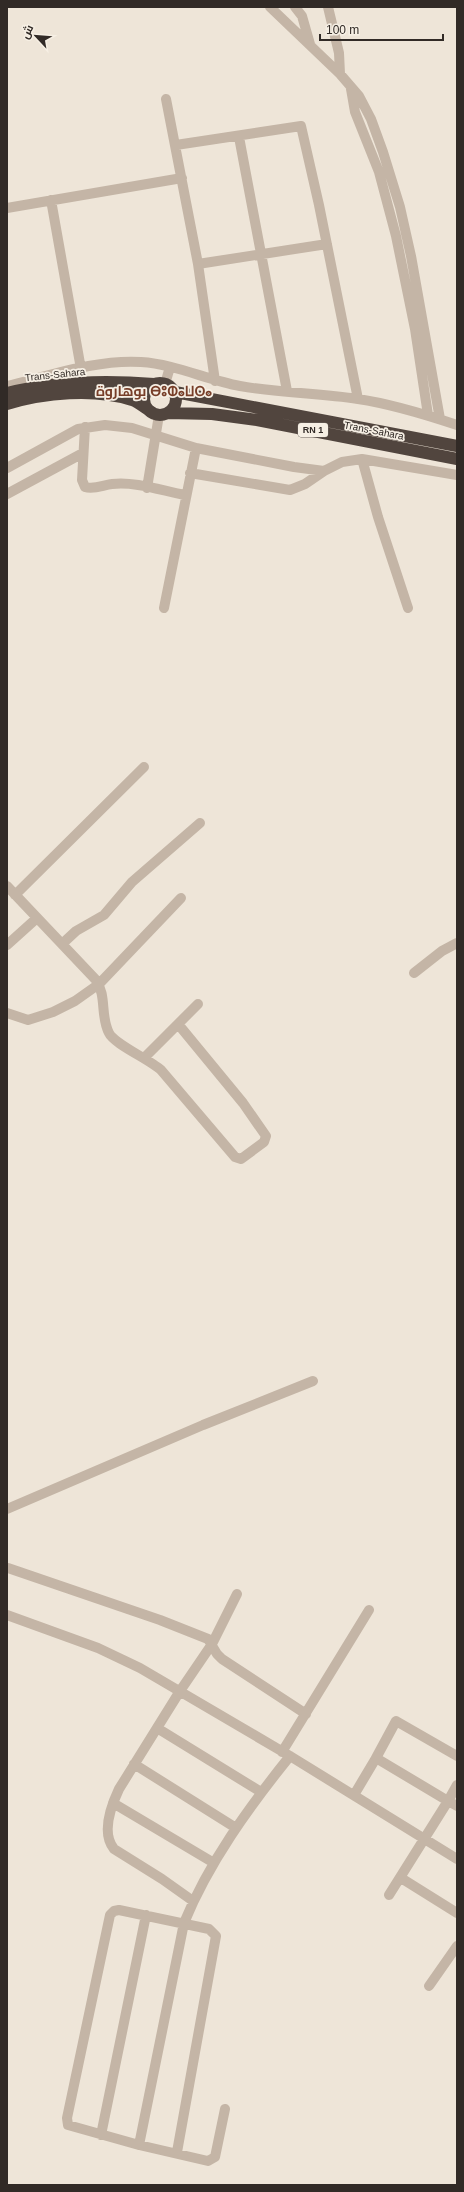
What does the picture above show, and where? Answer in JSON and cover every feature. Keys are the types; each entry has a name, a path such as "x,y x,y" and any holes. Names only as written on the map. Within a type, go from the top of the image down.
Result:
{"highway":[{"name":"Trans-Sahara","path":"7,393 68,383 110,381 159,384"},
{"path":"159,384 175,392 175,405 160,413 146,406 145,396 146,391 159,384"},
{"name":"Trans-Sahara","path":"175,392 457,446"},
{"path":"7,404 45,397 77,394 105,395 133,400 160,413"},
{"name":"Trans-Sahara","path":"160,413 212,414 257,420 457,459"}],"street":[{"path":"270,7 340,74 365,105 383,152 440,419"},
{"path":"295,7 302,16 310,44"},
{"path":"328,7 339,53 340,74"},
{"path":"166,99 198,264 215,381"},
{"path":"176,145 239,137 301,126 327,244 358,399"},
{"path":"239,137 287,391"},
{"path":"7,208 182,178"},
{"path":"51,200 81,369"},
{"path":"198,264 327,244"},
{"path":"418,321 428,415"},
{"path":"7,386 103,364 141,362 170,367 215,381 358,399 398,406 457,425"},
{"path":"159,384 170,367"},
{"path":"147,488 160,413"},
{"path":"7,468 85,427 105,425 132,428 196,448 294,467 324,471"},
{"path":"85,427 82,480 85,487 93,488 113,484 186,495"},
{"path":"164,608 196,448"},
{"path":"7,494 83,453"},
{"path":"190,473 290,490 305,484 324,471 342,462 362,459 457,474"},
{"path":"362,459 378,517 408,608"},
{"path":"15,895 144,767"},
{"path":"62,944 76,931 104,915 132,882 200,823"},
{"path":"7,886 99,984 102,992 109,1033 118,1043 145,1057 161,1070 235,1157 241,1159 264,1142 266,1136 243,1103 178,1024"},
{"path":"7,1013 23,1019 39,1017 75,1001 99,984 181,898"},
{"path":"7,946 37,918"},
{"path":"414,973 442,951 457,943"},
{"path":"145,1057 198,1004"},
{"path":"7,1509 203,1425 313,1381"},
{"path":"8,1568 160,1620 208,1639 217,1654 222,1658 306,1714"},
{"path":"193,1901 162,1879 114,1849 109,1843 107,1835 113,1803 134,1764 180,1691 212,1644 237,1594"},
{"path":"140,2145 184,1923 193,1901 236,1828 286,1754 306,1714 368,1610"},
{"path":"7,1615 98,1648 140,1668 286,1754 457,1859"},
{"path":"354,1795 396,1721 457,1756"},
{"path":"157,1728 261,1792"},
{"path":"376,1758 452,1804"},
{"path":"134,1764 236,1828"},
{"path":"389,1895 425,1839 452,1804 457,1785"},
{"path":"113,1803 214,1863"},
{"path":"401,1878 457,1913"},
{"path":"177,2152 216,1936 209,1929 146,1915 114,1910 110,1915 67,2118 68,2125 101,2135 140,2145 177,2152 208,2161 215,2157 224,2109"},
{"path":"101,2135 146,1915"},
{"path":"429,1986 457,1946"}],"district":[{"name":"بوهاروة ⴱⵓⵀⴰⵡⵔⴰ","path":"154,391"}]}
